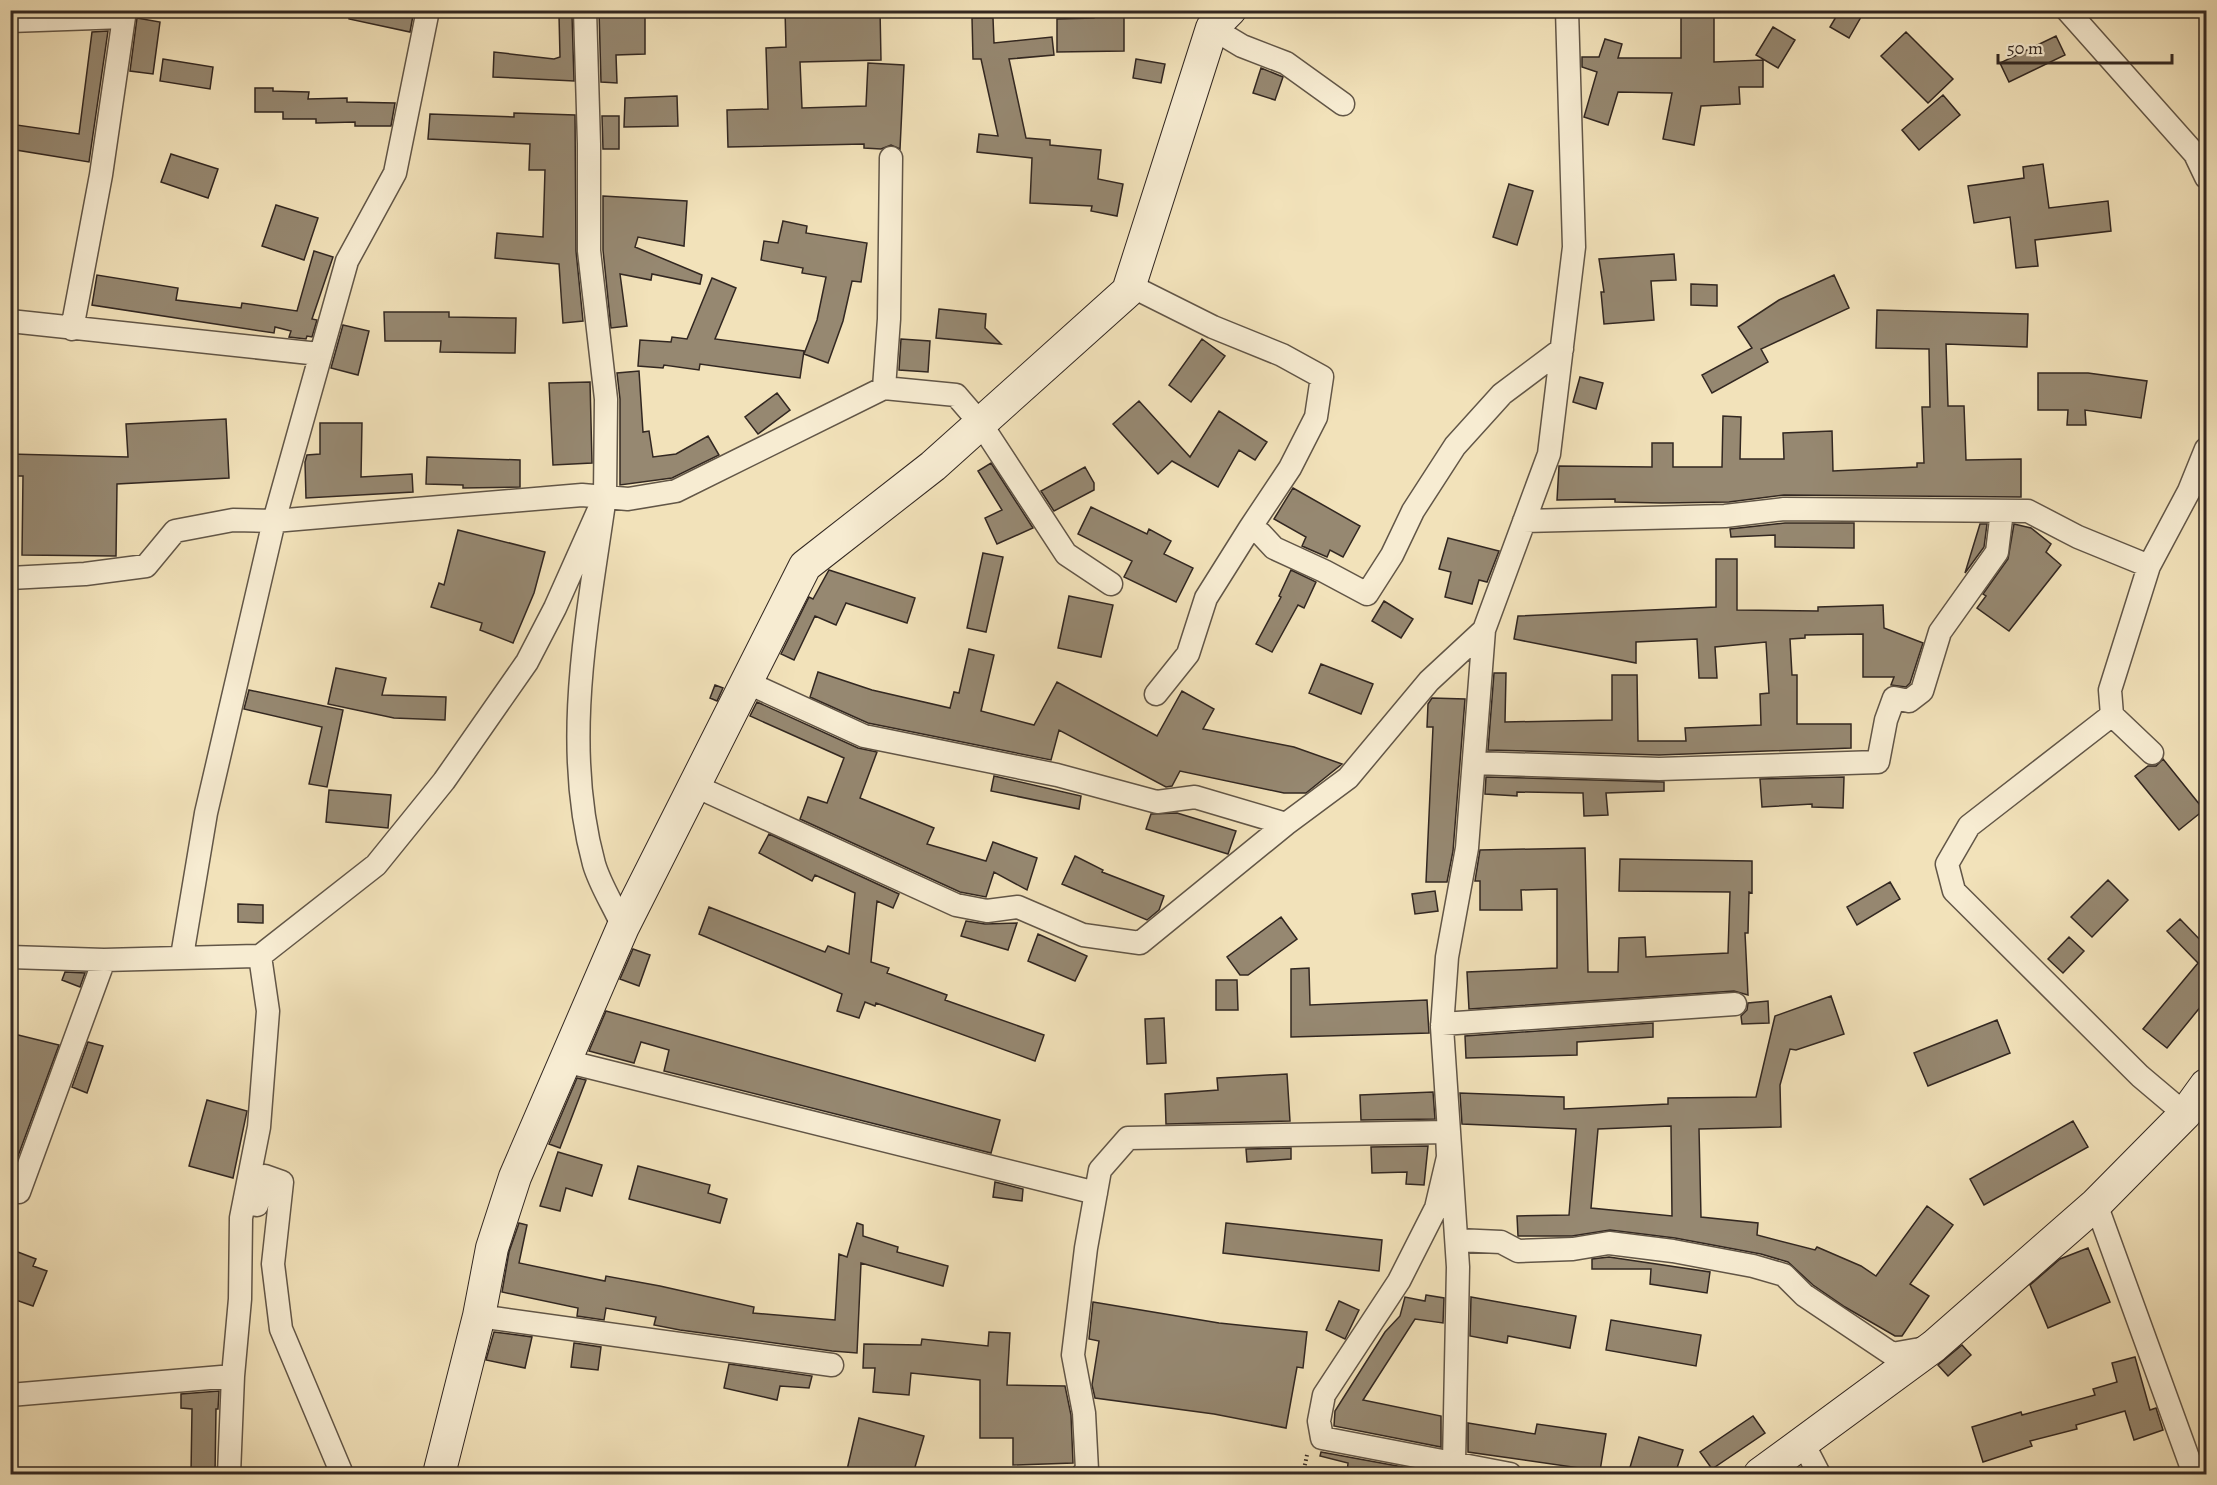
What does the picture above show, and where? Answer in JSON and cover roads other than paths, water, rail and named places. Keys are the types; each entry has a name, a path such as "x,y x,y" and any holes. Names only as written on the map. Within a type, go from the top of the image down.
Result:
{"street":[{"path":"182,956 206,813 274,521 319,354 347,261 395,173 428,10"},
{"path":"585,10 589,251 606,399 605,496 583,652 578,712 583,807 595,866 623,927"},
{"path":"1454,1463 1458,1267 1442,1024 1447,957 1467,848 1484,630 1549,454 1574,247 1567,10"},
{"path":"2067,10 2195,154 2206,177"},
{"path":"10,21 124,17 101,175 72,329"},
{"path":"1221,19 1242,46 1286,63 1325,88 1343,104"},
{"path":"440,1474 479,1316 492,1248 515,1177 623,927 805,566 933,466 1128,291 1221,19"},
{"path":"884,387 890,319 891,158"},
{"path":"1129,285 1213,327 1282,355 1322,377 1316,417 1290,468 1206,598 1188,654 1156,694"},
{"path":"10,321 319,354"},
{"path":"1250,528 1261,534 1274,548 1367,594 1392,555 1413,511 1455,446 1502,394 1562,348"},
{"path":"10,578 85,574 146,566 175,531 233,520 274,521 582,495 628,499 676,491 884,387 956,395 981,423 1066,554 1111,584"},
{"path":"2152,753 2112,715 2110,690 2149,566 2189,491 2206,449"},
{"path":"10,957 105,960 182,956 260,956 376,865 444,781 527,662 555,608 605,496"},
{"path":"1524,521 1725,516 1784,509 2028,511 2078,537 2149,566"},
{"path":"1474,763 1659,769 1878,762 1886,720 1894,698 1909,700 1922,691 1940,632 1997,552 2002,511"},
{"path":"693,785 956,905 987,910 1018,907 1083,935 1140,943 1286,824 1348,778 1429,681 1484,630"},
{"path":"746,682 864,736 1058,775 1157,802 1195,796 1286,824"},
{"path":"2112,715 1969,826 1947,864 1954,891 2140,1076 2185,1114"},
{"path":"229,1474 241,1218 259,1127 268,1011 260,956"},
{"path":"19,1192 105,960"},
{"path":"1442,1024 1735,1004"},
{"path":"565,1061 1096,1193"},
{"path":"1760,1474 1934,1346 2096,1204 2185,1114 2206,1085"},
{"path":"1083,1474 1087,1470 1084,1413 1073,1355 1100,1170 1128,1138 1447,1132 1448,1157 1436,1208 1399,1281 1324,1395 1319,1421 1322,1438 1510,1474"},
{"path":"240,1267 265,1176 282,1182 273,1264 280,1329 342,1474"},
{"path":"2096,1204 2194,1474"},
{"path":"1456,1239 1501,1242 1518,1251 1573,1249 1609,1243 1673,1251 1753,1266 1784,1275 1804,1295 1892,1354 1934,1346"},
{"path":"479,1316 832,1365"},
{"path":"10,1395 233,1376"},
{"path":"1803,1443 1819,1474"}]}
